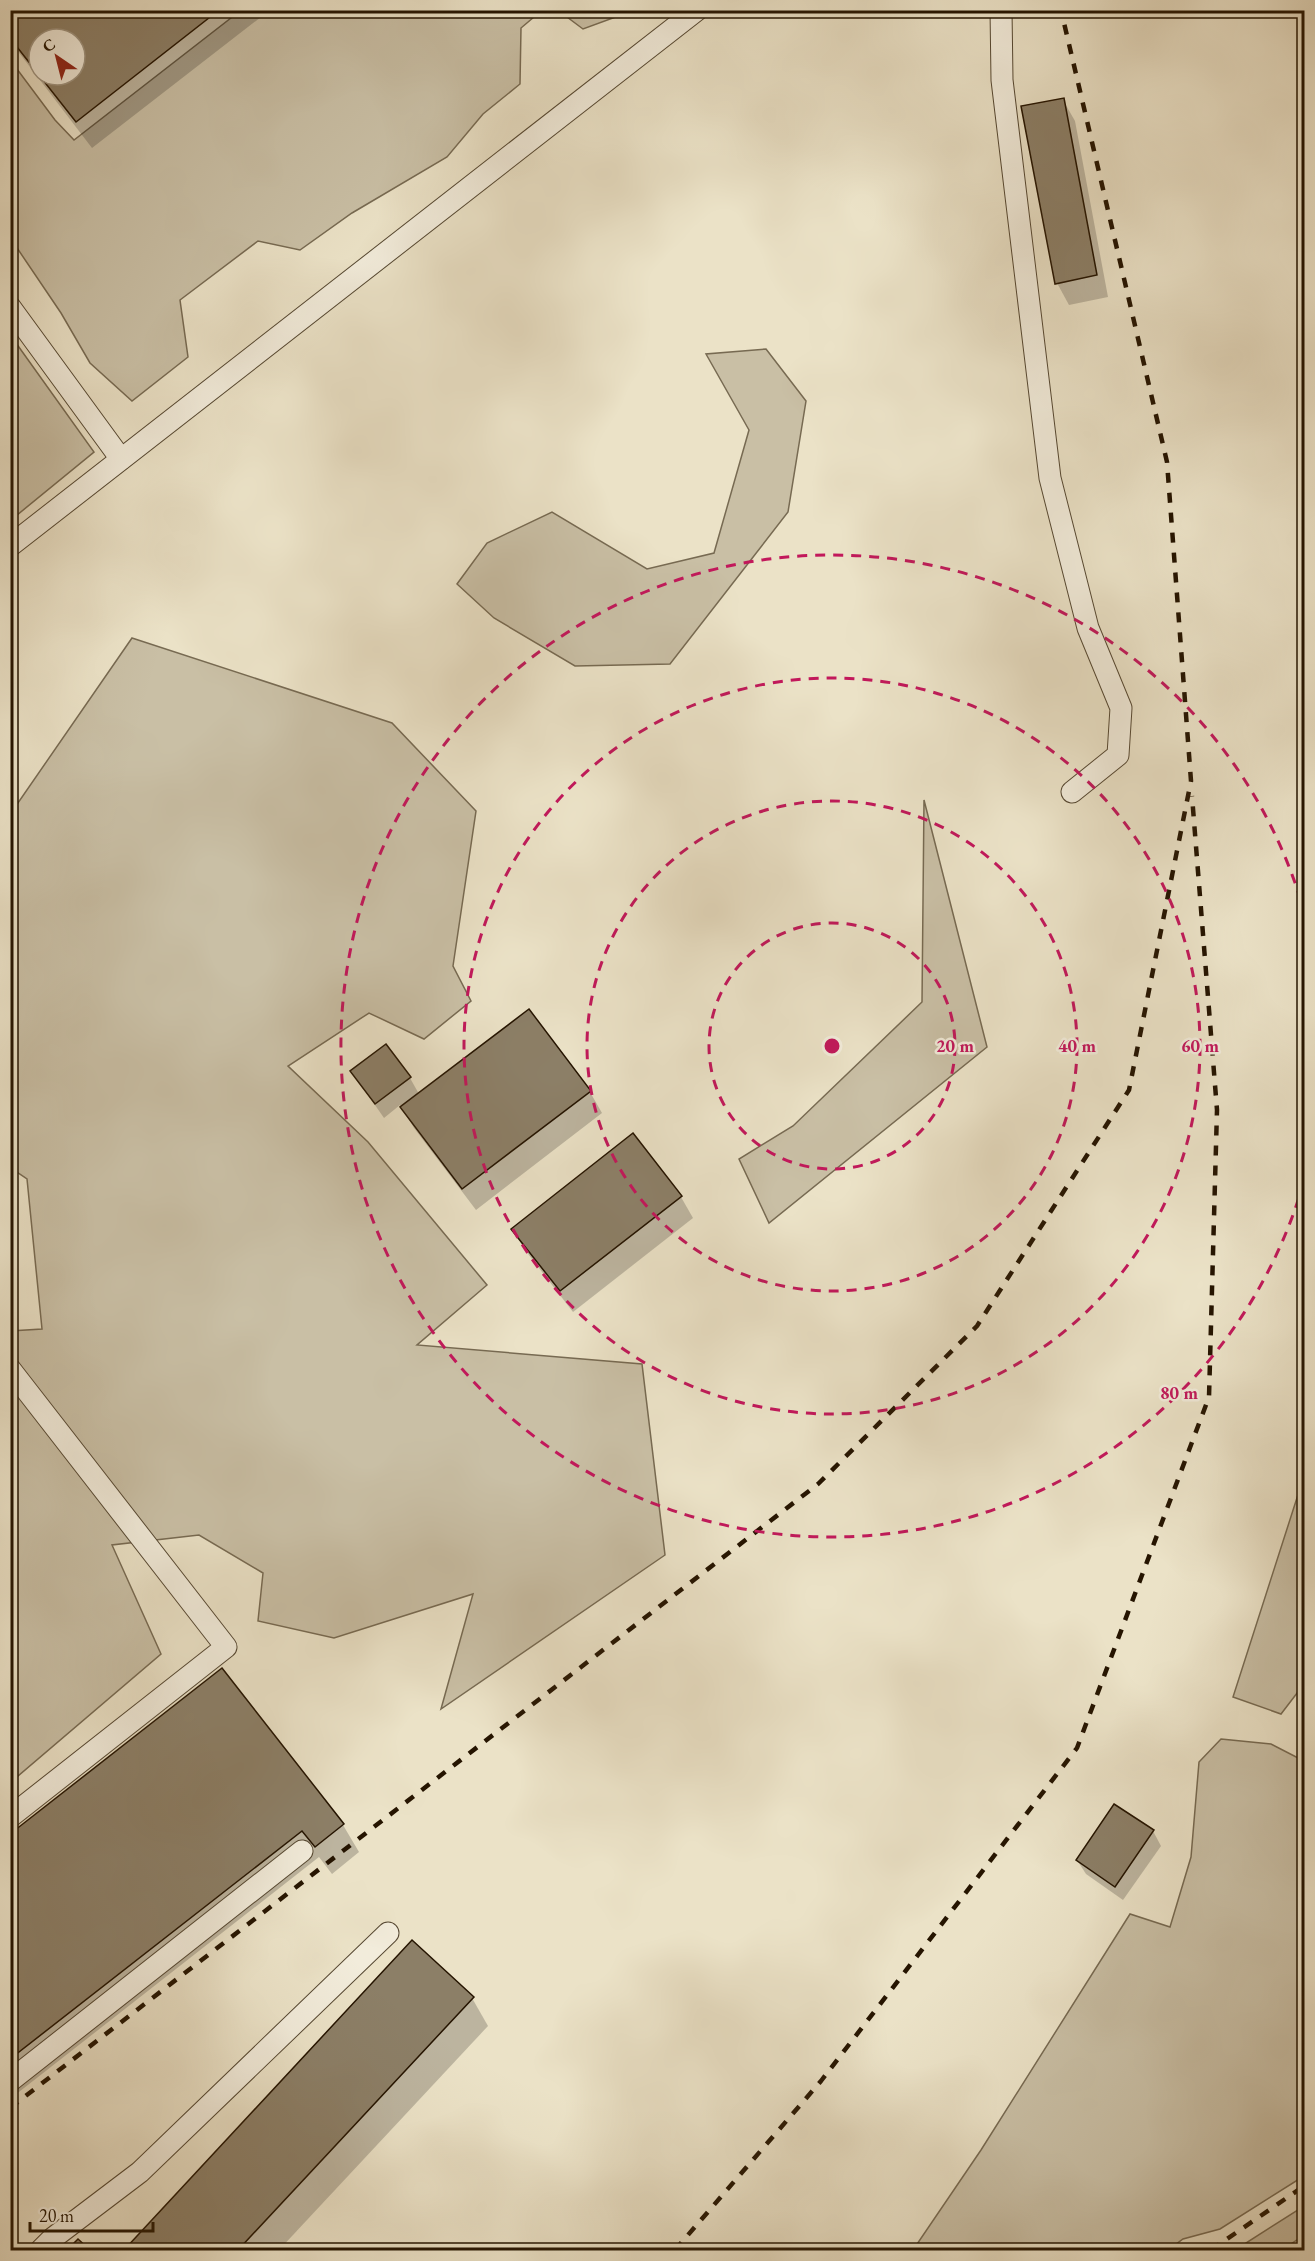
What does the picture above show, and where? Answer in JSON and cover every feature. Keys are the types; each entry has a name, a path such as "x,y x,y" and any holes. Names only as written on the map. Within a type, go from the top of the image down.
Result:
{"lane":[{"path":"10,546 697,10"},
{"path":"1001,10 1002,80 1050,478 1088,628 1121,708 1119,755 1072,792"},
{"path":"10,307 121,459"},
{"path":"10,1369 226,1647 10,1817"},
{"path":"10,2081 302,1851"},
{"path":"41,2250 53,2238 140,2172 388,1933"}],"shaded area":[{"path":"240,11 541,11 521,28 520,84 483,114 447,157 352,213 300,250 258,241 180,300 188,357 132,401 90,363 61,313 11,239 11,61 27,82 27,87 30,87 55,120 74,140"},
{"path":"559,11 632,11 583,29"},
{"path":"11,336 94,452 10,520"},
{"path":"766,349 806,401 788,512 670,664 575,666 494,618 457,584 487,543 552,512 647,569 714,553 749,430 706,354"},
{"path":"132,638 392,723 476,811 453,966 471,1001 424,1039 369,1013 288,1066 368,1142 487,1285 417,1345 642,1364 665,1555 441,1709 473,1594 334,1638 258,1621 263,1573 199,1535 112,1545 161,1654 11,1782 10,1331 42,1329 27,1179 11,1168 11,813"},
{"path":"924,800 987,1047 769,1223 739,1159 793,1126 922,1002"},
{"path":"1304,1476 1304,1684 1281,1714 1233,1697"},
{"path":"1221,1739 1271,1744 1304,1761 1304,2176 1220,2229 1183,2239 1168,2250 913,2250 981,2150 1130,1914 1170,1927 1191,1857 1199,1762"},
{"path":"1304,2206 1304,2235 1282,2250 1235,2250"}],"building":[{"path":"12,10 219,10 76,122 48,87 87,87 87,27 27,27 27,60 10,38"},
{"path":"1064,98 1097,275 1055,284 1021,106"},
{"path":"1304,527 1304,685 1298,528"},
{"path":"529,1009 591,1091 462,1189 400,1107"},
{"path":"386,1044 411,1077 375,1104 350,1071"},
{"path":"633,1133 682,1196 560,1291 511,1229"},
{"path":"222,1668 344,1824 315,1847 302,1831 10,2059 10,1834"},
{"path":"1114,1804 1154,1830 1115,1887 1076,1860"},
{"path":"412,1940 474,1997 238,2250 124,2250"},
{"path":"78,2239 90,2250 67,2250"}],"railway":[{"path":"10,2108 818,1484 977,1326 1129,1090 1191,781 1167,462 1061,10"},
{"path":"675,2250 821,2081 1077,1748 1209,1397 1217,1110 1192,796"},
{"path":"1211,2250 1304,2186"}]}
